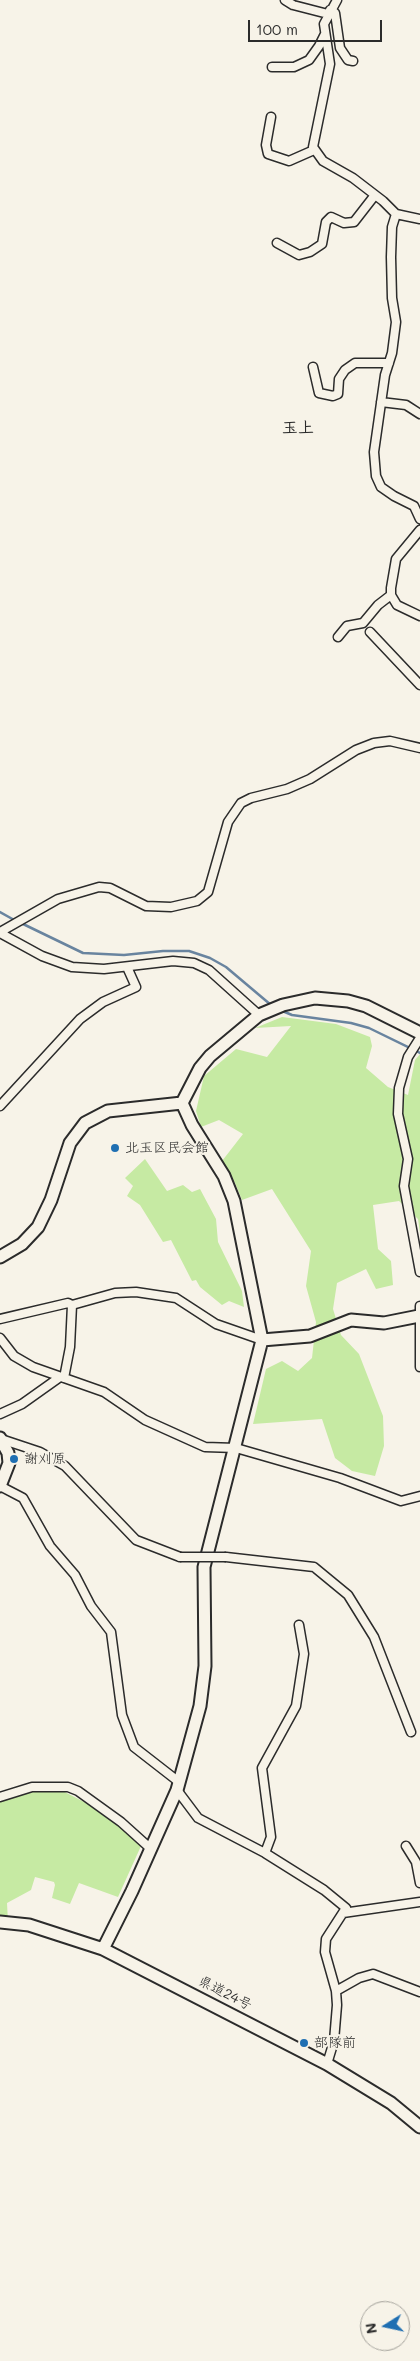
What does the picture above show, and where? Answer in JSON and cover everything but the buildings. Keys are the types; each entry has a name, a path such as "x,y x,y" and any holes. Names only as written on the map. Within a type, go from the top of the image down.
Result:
{"street":[{"path":"285,0 292,5 335,14 340,48 348,60 353,61"},
{"path":"337,0 324,24 330,64 314,150 323,161 353,178 396,214 420,219"},
{"path":"272,67 294,67 309,60 319,46 325,32"},
{"path":"271,117 266,145 268,154 289,161 314,150"},
{"path":"277,243 300,255 310,252 322,244 326,222 331,217 344,223 354,222 375,195"},
{"path":"396,214 392,227 391,257 392,298 396,322 374,452 376,476 381,487 414,506 420,519"},
{"path":"313,367 318,393 333,396 338,394 339,379 345,370 355,363 389,363"},
{"path":"381,402 406,405 420,414"},
{"path":"420,530 396,559 391,595 397,605 420,616"},
{"path":"338,637 347,626 363,623 378,605 391,595"},
{"path":"370,632 420,684"},
{"path":"0,932 58,899 99,887 110,888 146,906 171,906 198,901 208,892 228,822 241,803 251,798 288,789 310,779 356,750 374,743 390,741 420,748"},
{"path":"0,932 42,956 72,967 95,969 173,961 194,963 202,966 231,988 261,1014"},
{"path":"0,1106 80,1019 103,1002 136,987 127,967"},
{"path":"182,1103 200,1068 210,1056 261,1014 283,1005 315,998 348,1001 366,1006 419,1038 408,1057 399,1088 398,1114 408,1159 404,1186 420,1272"},
{"path":"0,1257 22,1244 38,1227 51,1200 70,1143 85,1124 108,1111 182,1103"},
{"path":"102,1949 132,1891 178,1786 200,1706 205,1666 204,1567 212,1527 236,1448 262,1340 234,1201 224,1176 192,1126 182,1103"},
{"path":"0,1319 68,1303 72,1306 115,1293 136,1292 176,1298 216,1324 262,1340 310,1336 350,1320 384,1323 419,1311 420,1367"},
{"path":"0,1414 22,1404 62,1377 70,1347 72,1306"},
{"path":"0,1338 14,1356 32,1366 104,1392 144,1420 205,1447 236,1448 340,1478 401,1501 420,1496"},
{"path":"0,1439 8,1453 9,1463 0,1486 23,1498 50,1546 75,1576 91,1606 111,1632 122,1715 134,1746 178,1786 198,1818 265,1852 324,1890 346,1908 326,1940 325,1952 336,1991 337,2004 334,2041 327,2064"},
{"path":"0,1439 40,1452 65,1466 136,1540 180,1557 226,1557 314,1567 348,1595 374,1637 410,1732"},
{"path":"265,1852 271,1837 262,1768 296,1706 304,1654 299,1625"},
{"path":"0,1797 32,1787 68,1787 78,1791 116,1818 151,1849"},
{"path":"406,1846 416,1862 420,1883"},
{"path":"343,1913 420,1902"},
{"name":"県道24号","path":"0,1922 30,1924 102,1949 176,1984 327,2064 391,2103 420,2127"},
{"path":"336,1991 359,1978 373,1974 420,1992"}],"green space":[{"path":"282,1017 336,1024 370,1037 372,1046 366,1068 388,1087 408,1095 415,1060 420,1054 420,1233 418,1219 399,1201 373,1205 378,1249 391,1261 393,1285 376,1289 366,1269 337,1283 333,1309 341,1335 359,1354 383,1416 384,1446 375,1476 352,1471 335,1458 322,1419 253,1424 266,1369 282,1361 298,1371 312,1358 316,1322 306,1286 311,1251 272,1189 242,1200 235,1183 222,1161 243,1134 219,1120 201,1127 196,1111 204,1076 236,1049 267,1057 291,1026 255,1028"},
{"path":"145,1159 167,1191 183,1185 192,1192 200,1189 216,1219 218,1242 242,1291 244,1307 229,1301 222,1305 200,1287 196,1280 192,1281 171,1240 163,1242 140,1205 127,1196 133,1186 125,1178"},
{"path":"55,1787 92,1806 119,1826 141,1846 118,1897 79,1883 70,1904 52,1898 54,1882 35,1877 31,1890 7,1903 8,1922 0,1921 0,1797"}],"waterway":[{"path":"0,912 16,921"},
{"path":"21,923 83,953 124,955 163,951 189,951 210,958 226,967 271,1005"},
{"path":"280,1010 292,1015 351,1023 369,1028 420,1053"}],"place":[{"name":"北玉区民会館","path":"115,1148"},
{"name":"謝刈原","path":"14,1459"},
{"name":"部隊前","path":"304,2043"}],"district":[{"name":"玉上","path":"298,428"}]}
